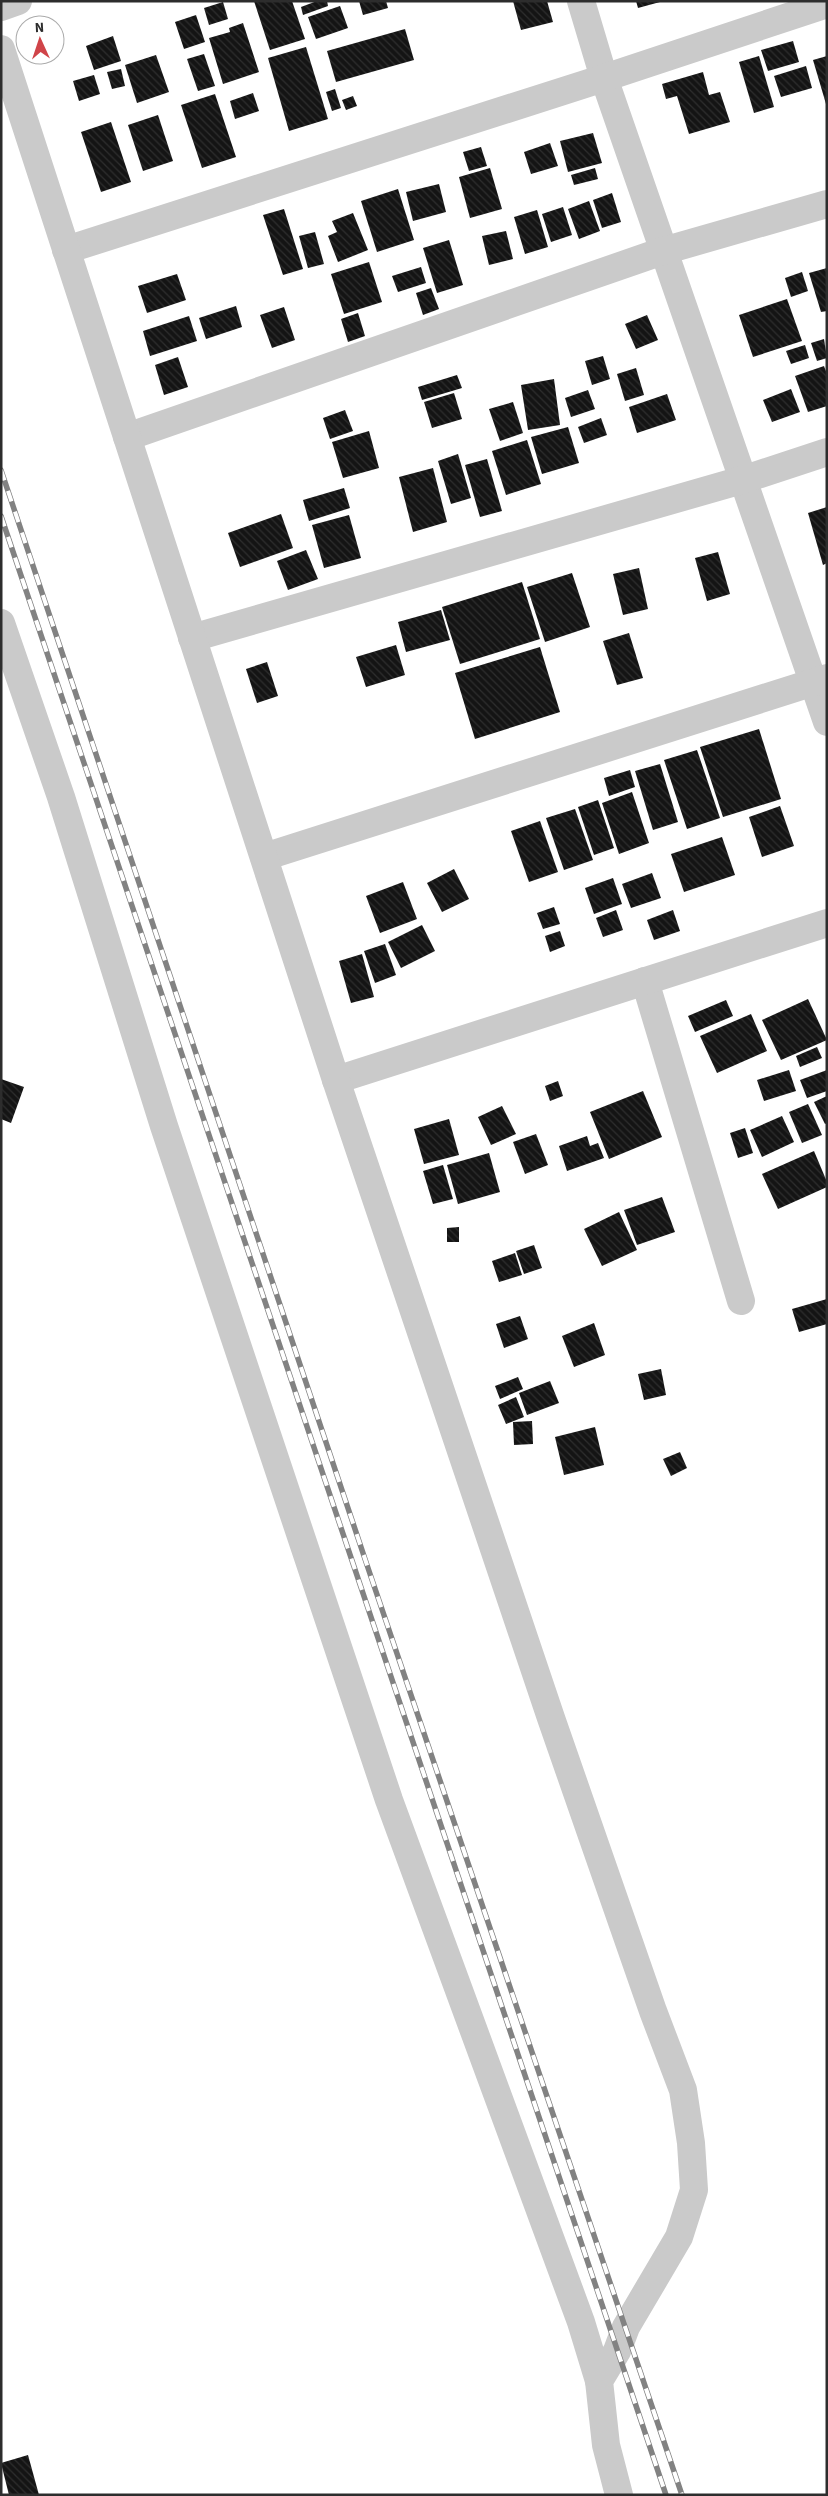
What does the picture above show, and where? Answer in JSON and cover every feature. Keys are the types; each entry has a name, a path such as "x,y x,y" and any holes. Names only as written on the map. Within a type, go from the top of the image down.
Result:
{"street":[{"path":"1,7 18,1"},
{"path":"581,1 604,78 742,480 820,681 827,722"},
{"path":"66,250 604,78 827,4"},
{"path":"1,49 336,1080 551,1718 653,2012 683,2090 691,2143 694,2190 679,2237 626,2327 617,2351 599,2381"},
{"path":"127,437 663,251 827,204"},
{"path":"192,638 742,480 827,452"},
{"path":"1,622 61,797 164,1126 389,1800 582,2322 599,2381 606,2444 619,2495"},
{"path":"264,858 820,681"},
{"path":"336,1080 827,923"},
{"path":"645,982 742,1301"}],"building":[{"path":"254,1 292,1 305,39 270,50"},
{"path":"317,1 327,1 328,6 303,15 301,7"},
{"path":"359,1 386,1 388,8 363,15"},
{"path":"513,1 547,1 553,22 521,30"},
{"path":"636,1 660,1 660,2 638,8"},
{"path":"223,2 228,19 209,25 204,8"},
{"path":"340,6 348,28 316,39 308,17"},
{"path":"196,15 205,42 184,49 175,22"},
{"path":"243,23 259,72 223,84 209,38 230,32 229,28"},
{"path":"405,29 414,60 336,82 327,51"},
{"path":"113,36 121,61 94,70 86,46"},
{"path":"793,41 799,62 768,71 761,50"},
{"path":"306,47 328,119 289,131 268,58"},
{"path":"204,54 215,86 198,91 187,59"},
{"path":"156,55 169,92 137,103 125,65"},
{"path":"759,56 774,107 754,113 739,62"},
{"path":"827,56 827,104 826,104 813,60"},
{"path":"806,66 812,88 781,97 774,76"},
{"path":"121,69 125,86 112,89 107,72"},
{"path":"703,72 709,95 720,92 730,122 689,134 677,96 666,99 662,84"},
{"path":"94,75 100,94 79,101 73,81"},
{"path":"335,89 341,108 332,111 326,92"},
{"path":"253,93 259,111 235,119 230,101"},
{"path":"215,94 236,157 202,168 181,105"},
{"path":"353,96 357,106 346,110 342,100"},
{"path":"158,115 173,161 143,171 128,125"},
{"path":"111,122 131,182 101,192 81,132"},
{"path":"593,133 602,163 568,172 560,141"},
{"path":"550,143 558,166 531,174 524,152"},
{"path":"481,147 487,166 469,171 463,152"},
{"path":"490,168 502,209 470,218 459,177"},
{"path":"595,168 598,179 574,185 571,175"},
{"path":"439,184 446,212 413,221 406,192"},
{"path":"398,189 414,240 377,252 361,201"},
{"path":"612,193 621,222 602,228 593,200"},
{"path":"589,201 600,231 579,239 568,209"},
{"path":"563,207 572,235 551,242 542,214"},
{"path":"284,209 303,269 283,275 263,215"},
{"path":"537,210 548,247 525,254 514,217"},
{"path":"353,213 368,250 338,262 328,236 337,232 332,221"},
{"path":"506,231 513,259 489,265 482,236"},
{"path":"315,232 324,264 308,268 299,236"},
{"path":"449,240 463,285 437,293 423,248"},
{"path":"369,262 382,302 344,314 331,274"},
{"path":"421,267 426,283 398,292 392,276"},
{"path":"827,268 827,311 821,312 809,273"},
{"path":"802,272 808,291 791,297 785,278"},
{"path":"177,274 186,300 147,313 138,286"},
{"path":"431,288 439,309 423,315 416,293"},
{"path":"787,299 802,341 753,357 739,315"},
{"path":"236,306 242,327 206,339 199,318"},
{"path":"284,307 295,340 272,348 260,315"},
{"path":"358,313 365,336 348,342 341,319"},
{"path":"647,315 658,340 636,349 625,324"},
{"path":"189,316 197,341 150,356 143,331"},
{"path":"824,339 827,358 817,361 811,343"},
{"path":"805,345 809,358 791,364 786,351"},
{"path":"603,356 610,379 592,385 585,361"},
{"path":"178,357 188,387 164,395 155,365"},
{"path":"824,366 827,374 827,406 808,412 795,376"},
{"path":"636,368 644,395 625,401 617,374"},
{"path":"457,375 462,388 422,400 418,387"},
{"path":"554,379 560,425 528,430 521,385"},
{"path":"791,389 800,412 772,422 763,400"},
{"path":"588,390 595,409 571,417 565,398"},
{"path":"454,393 462,419 432,428 424,402"},
{"path":"667,394 676,420 637,433 629,407"},
{"path":"513,402 523,433 500,441 489,409"},
{"path":"345,410 353,431 330,439 323,418"},
{"path":"601,418 607,435 584,443 578,427"},
{"path":"568,427 579,463 542,474 531,437"},
{"path":"369,431 379,468 343,478 332,442"},
{"path":"527,440 541,484 506,495 492,451"},
{"path":"458,454 471,498 451,504 438,461"},
{"path":"487,459 502,511 480,517 465,465"},
{"path":"433,468 447,522 413,532 399,477"},
{"path":"344,488 350,508 309,521 303,500"},
{"path":"827,507 827,563 823,565 808,513"},
{"path":"281,514 293,548 240,567 228,533"},
{"path":"349,515 361,558 324,568 312,525"},
{"path":"306,550 318,579 288,590 277,561"},
{"path":"718,552 730,594 707,601 695,558"},
{"path":"639,568 648,609 623,615 613,574"},
{"path":"572,573 590,627 545,642 527,587"},
{"path":"522,582 540,639 460,664 442,607"},
{"path":"441,610 450,640 406,652 398,622"},
{"path":"629,633 643,678 617,685 603,641"},
{"path":"396,645 405,675 366,687 356,657"},
{"path":"540,647 560,712 475,739 455,673"},
{"path":"267,662 278,696 257,703 246,669"},
{"path":"759,729 781,799 723,817 700,747"},
{"path":"697,750 720,818 687,829 664,760"},
{"path":"660,764 678,822 653,830 635,771"},
{"path":"630,770 635,787 609,796 604,778"},
{"path":"632,792 649,843 619,854 602,803"},
{"path":"598,800 614,848 594,855 578,807"},
{"path":"780,806 794,846 762,857 749,817"},
{"path":"575,809 593,860 564,870 546,818"},
{"path":"540,821 558,872 529,882 511,831"},
{"path":"722,837 735,875 684,892 671,854"},
{"path":"454,869 469,899 442,912 427,883"},
{"path":"652,873 661,898 631,908 622,884"},
{"path":"613,878 622,904 594,914 585,888"},
{"path":"403,882 417,919 380,933 366,896"},
{"path":"554,907 560,924 543,929 537,913"},
{"path":"616,910 623,930 603,937 596,918"},
{"path":"673,910 680,931 654,940 647,920"},
{"path":"422,925 435,951 401,968 388,942"},
{"path":"560,931 565,946 550,952 545,936"},
{"path":"385,944 396,975 375,983 364,951"},
{"path":"362,954 374,997 351,1003 339,961"},
{"path":"808,999 827,1040 781,1060 762,1020"},
{"path":"726,1000 733,1016 695,1032 688,1016"},
{"path":"751,1014 767,1051 717,1073 700,1036"},
{"path":"817,1047 822,1058 800,1067 796,1056"},
{"path":"789,1070 796,1091 764,1101 757,1080"},
{"path":"827,1070 827,1091 807,1098 800,1080"},
{"path":"1,1079 24,1087 11,1123 1,1119"},
{"path":"558,1081 563,1096 550,1101 545,1086"},
{"path":"643,1091 662,1137 609,1159 590,1112"},
{"path":"827,1096 827,1123 825,1124 814,1102"},
{"path":"808,1104 822,1135 802,1143 789,1112"},
{"path":"502,1106 516,1134 491,1145 478,1117"},
{"path":"782,1116 794,1142 762,1157 750,1130"},
{"path":"449,1119 459,1155 424,1164 414,1129"},
{"path":"745,1128 753,1153 738,1158 730,1133"},
{"path":"536,1134 548,1165 525,1174 513,1142"},
{"path":"587,1136 590,1146 598,1143 604,1158 567,1171 559,1146"},
{"path":"814,1151 827,1182 827,1187 778,1209 762,1174"},
{"path":"489,1153 500,1192 458,1204 447,1165"},
{"path":"443,1165 453,1199 433,1204 423,1171"},
{"path":"662,1197 675,1232 637,1245 624,1210"},
{"path":"619,1212 637,1250 602,1266 584,1229"},
{"path":"459,1227 459,1242 447,1242 447,1228"},
{"path":"534,1245 542,1268 524,1274 516,1251"},
{"path":"515,1253 522,1275 499,1282 492,1261"},
{"path":"827,1299 827,1324 799,1332 792,1309"},
{"path":"520,1316 528,1339 504,1348 496,1324"},
{"path":"594,1323 605,1355 574,1367 562,1336"},
{"path":"661,1369 666,1395 644,1400 638,1374"},
{"path":"518,1377 523,1389 500,1399 495,1386"},
{"path":"550,1381 559,1403 527,1415 519,1393"},
{"path":"516,1397 524,1417 506,1424 498,1405"},
{"path":"532,1421 533,1444 514,1445 513,1422"},
{"path":"595,1427 604,1465 564,1475 555,1437"},
{"path":"680,1452 687,1468 671,1476 663,1459"},
{"path":"28,2455 39,2495 9,2495 1,2463"}],"railway":[{"path":"1,470 367,1565 682,2495"},
{"path":"1,516 666,2495"}]}
